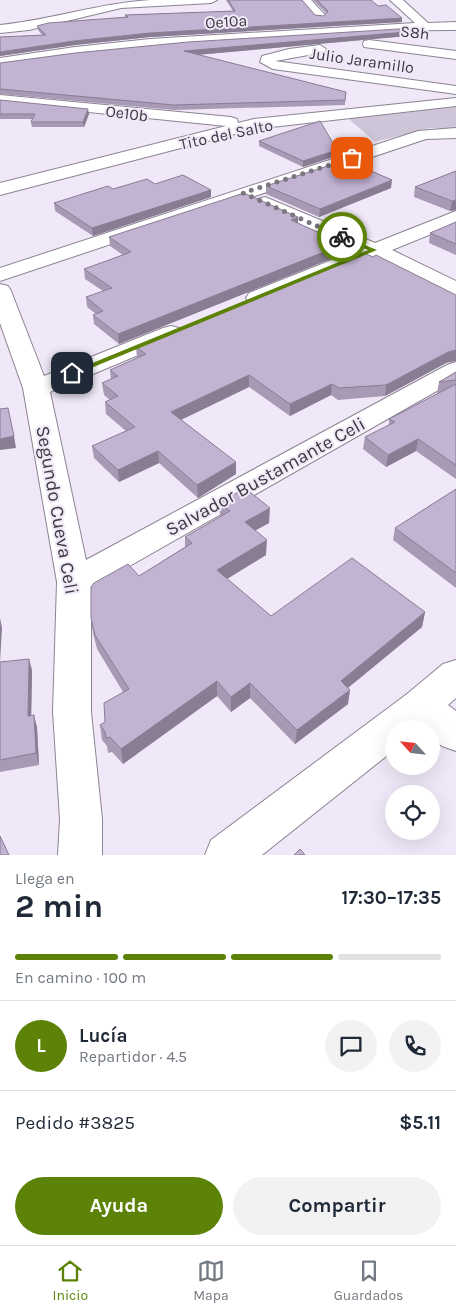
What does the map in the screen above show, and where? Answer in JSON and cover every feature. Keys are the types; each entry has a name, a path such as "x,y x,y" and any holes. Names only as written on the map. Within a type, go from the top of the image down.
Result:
{"street":[{"path":"0,29 29,26 88,11 128,4 211,0"},
{"path":"305,0 320,16"},
{"path":"396,0 424,25"},
{"path":"128,4 147,44"},
{"path":"232,22 243,36"},
{"name":"Oe10a","path":"0,62 147,44 243,36 424,25 456,26"},
{"name":"S8h","path":"456,34 364,45 456,55"},
{"name":"Julio Jaramillo","path":"333,48 289,53 266,60 273,65 456,90"},
{"name":"Oe10b","path":"0,99 160,117 254,124"},
{"name":"Tito del Salto","path":"0,188 254,124 456,102"},
{"path":"0,275 424,134 456,133"},
{"path":"243,193 374,250 456,289"},
{"path":"237,306 456,217"},
{"name":"Segundo Cueva Celi","path":"0,291 36,388 74,582 72,712 81,819 80,855"},
{"path":"36,388 191,325"},
{"name":"Salvador Bustamante Celi","path":"74,582 456,370"},
{"path":"227,855 421,706 456,675"},
{"path":"421,706 456,734"}],"shaded area":[{"path":"456,106 456,130 430,128 375,142 348,118"}],"building":[{"path":"228,0 302,0 315,15 324,16 328,11 317,0 371,0 378,6 386,5 402,18 150,33 74,41 0,52 0,37 46,35 37,26 48,23 128,17 125,15 235,11"},
{"path":"415,28 418,31 184,51 346,92 345,100 174,105 0,89 0,63 75,53 188,42"},
{"path":"0,100 88,109 83,122 31,122 35,114 0,114"},
{"path":"320,121 337,150 303,161 259,141"},
{"path":"346,160 392,180 320,209 266,186"},
{"path":"456,171 456,200 452,201 415,187"},
{"path":"183,175 211,190 92,228 54,203 108,186 113,189 147,179 155,184"},
{"path":"244,193 298,217 291,220 344,244 118,334 93,315 103,311 86,297 112,288 84,269 131,252 109,237"},
{"path":"456,222 456,244 430,233"},
{"path":"366,254 373,257 376,255 456,295 456,350 448,352 386,385 339,388 332,384 290,404 249,375 171,412 236,462 197,485 158,451 118,470 92,446 135,427 105,402 118,396 102,383 118,376 110,370 146,354 136,347"},
{"path":"456,372 456,380 439,382"},
{"path":"456,384 456,465 418,439 388,455 365,437 395,422 389,419"},
{"path":"8,408 14,436 0,439 0,409"},
{"path":"245,488 270,508 245,522 267,540 217,570 271,616 352,558 425,612 341,681 350,690 297,730 250,683 231,697 217,681 121,749 110,737 106,738 105,732 100,725 105,722 104,703 129,689 95,635 91,618 91,587 94,583 128,564 139,576 192,543 185,537 230,511 219,503"},
{"path":"456,489 456,573 395,528"},
{"path":"29,659 28,716 34,715 36,753 0,760 0,662"},
{"path":"0,836 9,855 0,855"},
{"path":"300,849 305,855 294,855"}],"way so far":[{"path":"342,237 243,193 352,158"}],"route":[{"path":"72,373 374,250 342,237"}]}
